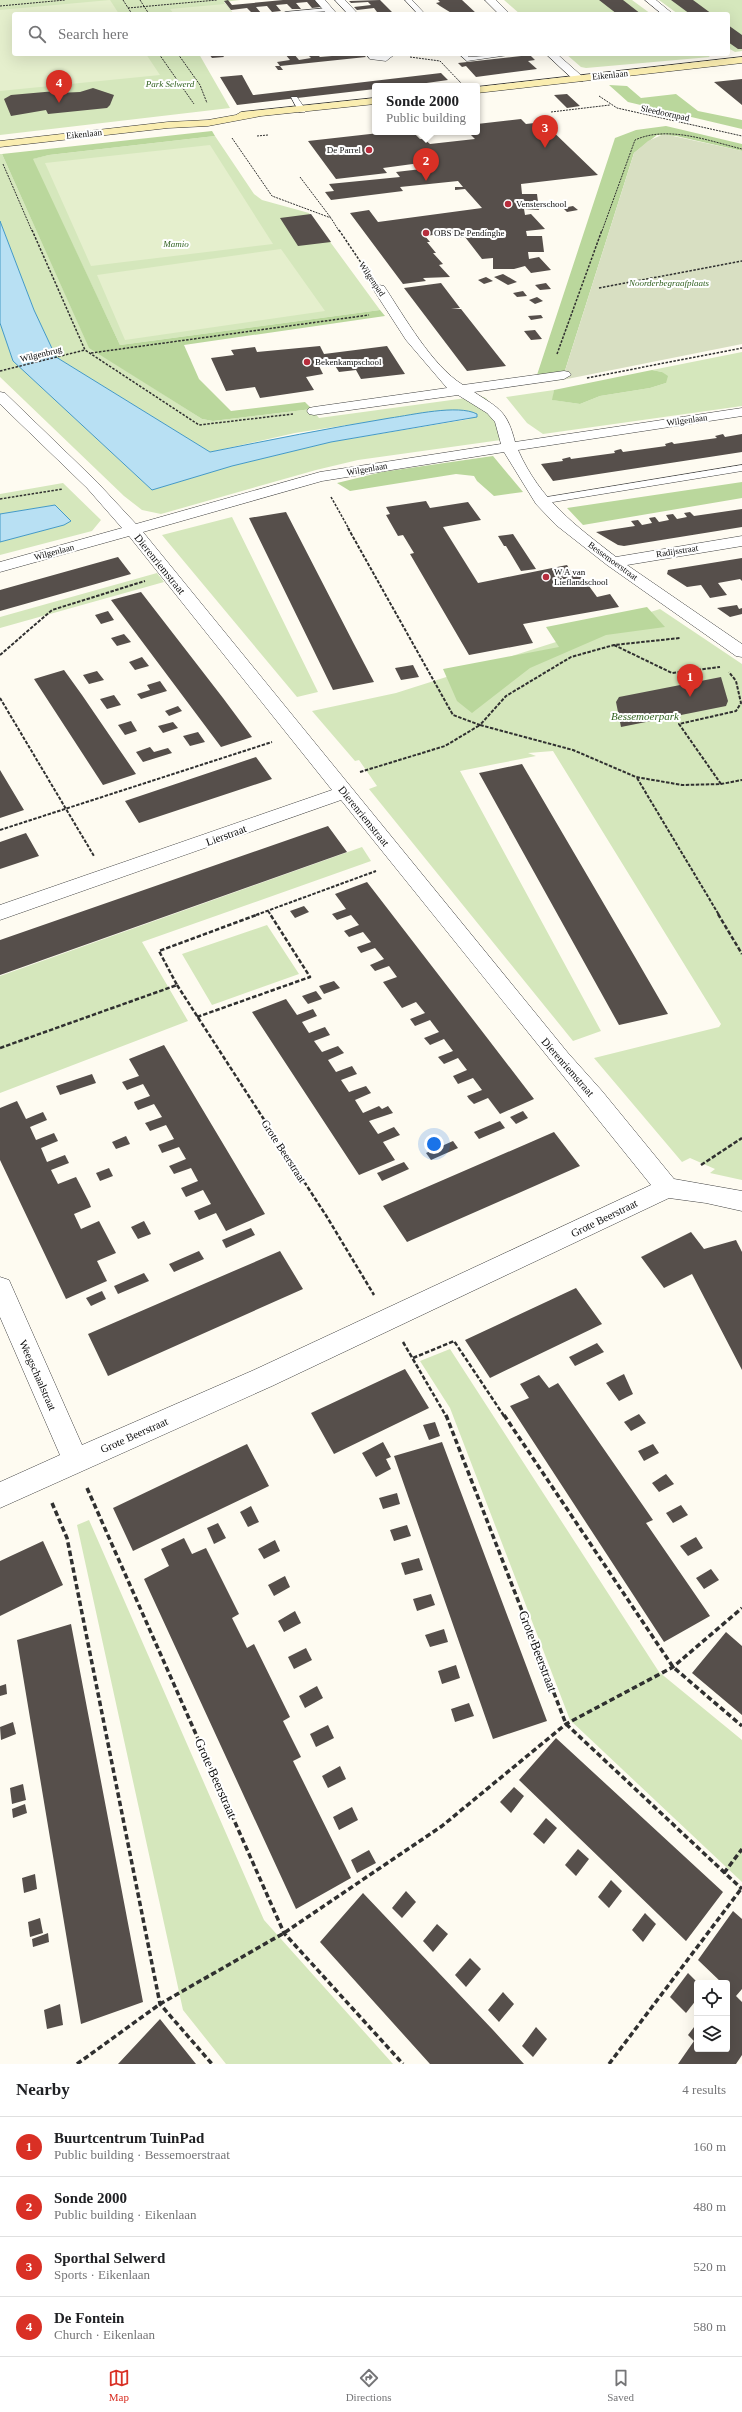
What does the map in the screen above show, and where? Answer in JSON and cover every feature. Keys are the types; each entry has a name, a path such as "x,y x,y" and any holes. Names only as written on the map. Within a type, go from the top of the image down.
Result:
{"main road":[{"name":"Eikenlaan","path":"480,90 742,60"},
{"name":"Eikenlaan","path":"168,125 205,118 256,115 372,101"},
{"name":"Eikenlaan","path":"0,144 168,125 231,120 256,115"}],"street":[{"path":"320,0 330,12"},
{"path":"340,0 351,12"},
{"path":"490,0 503,12"},
{"path":"650,0 665,12"},
{"path":"373,56 386,58 388,56"},
{"path":"553,56 579,79"},
{"name":"Wilgenpad","path":"379,289 394,312 448,382 492,410 502,421 509,446"},
{"path":"314,412 564,375"},
{"name":"Dierenriemstraat","path":"0,396 92,485 134,531 400,861 667,1188"},
{"name":"Wilgenlaan","path":"0,567 134,531 320,477 509,446 742,412"},
{"name":"Bessemoerstraat","path":"509,446 517,464 541,501 562,522 613,562 742,652"},
{"name":"Radijsstraat","path":"613,562 742,541"},
{"name":"Lierstraat","path":"0,913 107,877 340,786"},
{"path":"667,1188 706,1193 742,1202"},
{"name":"Grote Beerstraat","path":"0,1495 76,1462 389,1319 667,1188"},
{"name":"Weegschaalstraat","path":"0,1288 76,1462"}],"lane":[{"path":"408,0 420,12"},
{"path":"464,56 467,59 495,56"},
{"path":"294,99 302,110"},
{"path":"541,501 742,468"}],"path":[{"path":"0,6 65,0"},
{"path":"123,0 131,12"},
{"path":"140,0 148,12"},
{"path":"128,8 218,0"},
{"path":"160,56 205,118"},
{"path":"179,56 200,85 210,108"},
{"path":"405,56 440,61 462,83"},
{"name":"Sleedoornpad","path":"597,94 610,105 742,136"},
{"path":"551,112 610,105"},
{"path":"228,133 272,196 331,218"},
{"path":"742,149 669,133 642,137 635,140 549,377 558,384 742,348"},
{"path":"0,157 85,350 200,425 314,412"},
{"name":"Wilgenpad","path":"300,177 331,218 379,289"},
{"path":"599,288 742,262"},
{"path":"90,353 394,312"},
{"name":"Wilgenbrug","path":"0,371 85,350"},
{"path":"320,477 453,715 573,750 636,777 682,785 722,784 742,780"},
{"path":"0,499 92,485"},
{"path":"0,654 52,610 169,574"},
{"path":"340,786 444,746 480,724 506,696 571,657 614,645 677,638 726,642"},
{"path":"614,645 672,673 716,666 723,668"},
{"path":"722,784 679,724 736,711 741,704 736,681 727,671"},
{"path":"0,698 107,877"},
{"path":"0,830 214,762 297,733"},
{"path":"636,777 742,954"},
{"path":"197,1017 310,977 268,911 400,861"},
{"name":"Grote Beerstraat","path":"268,911 159,951 177,985 197,1017 327,1217 445,1413 566,1724 742,1889"},
{"path":"0,1048 177,985"},
{"path":"667,1188 742,1138"},
{"path":"413,1358 454,1341 673,1667 742,1726"},
{"name":"Grote Beerstraat","path":"76,1462 284,1934 402,2064"},
{"path":"40,1477 67,1538 160,2004 212,2064"},
{"path":"77,2064 160,2004 284,1934 442,1826 566,1724 673,1667 742,1608"},
{"path":"724,1872 742,1849"},
{"path":"609,2064 742,1889"}],"green space":[{"name":"Park Selwerd","path":"0,0 240,0 224,2 232,12 12,12 12,56 200,56 230,108 0,135"},
{"path":"110,0 118,12 12,12 12,56 147,56 160,75 0,91 0,10"},
{"path":"504,0 632,0 648,12 518,12"},
{"path":"659,0 742,0 742,51 735,52 730,49 730,12 675,12"},
{"path":"225,4 232,12 172,12 170,9"},
{"path":"568,56 710,57 586,68 581,67"},
{"path":"609,85 627,86 641,98 676,94 698,111 742,120 742,129 628,102"},
{"path":"666,126 742,144 742,151 676,136 657,135 634,153 562,380 535,381 615,138 636,130"},
{"path":"212,131 215,136 49,155 33,159 120,345 380,310 385,316 184,345 199,379 231,411 305,402 312,409 213,421 202,419 89,348 2,154"},
{"name":"Noorderbegraafplaats","path":"664,134 742,151 742,344 562,380 634,153 648,141"},
{"name":"Mamio","path":"215,136 254,194 262,200 309,213 380,310 120,345 32,159 49,155"},
{"path":"210,145 273,244 91,266 45,163"},
{"path":"0,154 2,154 89,347 202,419 213,421 312,409 319,418 481,396 486,398 504,424 508,439 358,460 316,470 161,514 142,510 124,496 0,377 0,323 13,361 152,490 232,466 331,442 470,419 419,414 295,433 210,452 56,357 34,310 0,221"},
{"path":"281,249 325,311 125,340 97,275"},
{"path":"742,352 742,406 543,434 527,423 506,397 554,390 553,400 580,404 600,396 650,388 666,383 662,372 652,370"},
{"path":"652,370 662,372 668,376 666,383 650,388 600,396 580,404 552,400 554,390"},
{"path":"493,456 523,492 494,496 477,481 474,476 456,474 350,491 337,483 382,472"},
{"path":"742,482 742,498 583,525 567,508"},
{"path":"63,483 101,520 92,531 0,555 0,542 64,525 55,505 0,514 0,494"},
{"path":"232,517 318,692 297,697 162,535"},
{"path":"157,573 164,582 0,628 0,617"},
{"path":"647,607 665,627 606,635 530,668 472,713 457,701 443,669 559,647 546,627"},
{"name":"Bessemoerpark","path":"660,609 742,664 742,1180 710,1173 715,1169 690,1158 682,1162 594,1058 719,1027 721,1024 553,751 528,753 536,756 460,771 601,1031 573,1041 369,789 377,786 359,760 355,761 312,711 396,693"},
{"path":"362,847 371,861 142,942 188,1021 0,1093 0,976"},
{"path":"267,925 299,974 212,1005 182,954"},
{"path":"450,1349 659,1672 742,1740 742,1882 570,1720 450,1408 420,1361"},
{"path":"89,1520 264,1920 393,2064 226,2064 183,2010 77,1525"}],"water":[{"path":"0,221 34,310 56,357 210,452 300,434 435,411 469,411 477,414 477,417 331,442 232,466 152,490 13,361 0,323"},
{"path":"55,505 71,521 64,525 0,542 0,514"}],"building":[{"path":"228,0 232,5 283,0 315,0 321,7 312,8 307,2 296,3 301,9 292,9 287,4 276,5 281,11 272,12 267,6 256,7 260,12 251,12 247,8 231,10 224,1"},
{"path":"380,0 392,12 377,12 374,8 357,10 354,7 371,5 368,2 351,3 349,1"},
{"path":"438,0 462,0 475,12 450,12 436,3 440,2"},
{"path":"599,0 623,0 638,12 614,12"},
{"path":"671,0 693,0 709,12 687,12"},
{"path":"730,26 742,35 742,49 738,49 730,43"},
{"path":"210,56 224,57 212,58"},
{"path":"287,56 296,56 299,60 311,58 309,56 366,57 280,66 277,62 290,60"},
{"path":"531,56 535,60 528,61 537,69 476,77 466,66 462,67 458,63"},
{"path":"275,66 280,66 283,70 278,70"},
{"path":"441,73 448,80 426,83 372,83 372,89 237,105 220,77 242,75 253,95"},
{"path":"742,79 742,105 714,82"},
{"path":"93,88 114,95 110,105 107,108 48,114 46,110 11,116 4,99 11,95 56,91 57,93 80,92"},
{"path":"567,94 580,106 567,108 554,95"},
{"name":"Vensterschool","path":"521,119 526,124 543,122 598,175 521,184 522,194 537,194 539,210 524,209 525,215 531,214 545,229 526,231 527,236 542,236 544,252 528,252 529,259 539,257 551,270 531,273 525,266 514,269 493,269 493,258 482,259 465,237 461,238 457,232 425,236 430,242 427,242 436,253 433,253 443,264 439,265 450,277 423,278 426,281 403,284 350,213 369,210 378,222 482,208 465,189 455,190 455,187 463,187 458,181 400,187 403,191 331,200 325,192 334,191 329,184 400,177 396,172 430,168 435,161 383,168 387,173 336,179 308,141 372,134 416,135 420,139 424,139 430,144 475,139 471,135 480,135 480,124"},
{"path":"573,206 578,210 567,212 563,208"},
{"path":"311,214 331,242 298,246 280,218"},
{"path":"503,274 517,282 508,285 494,277"},
{"path":"486,277 493,281 484,284 478,280"},
{"path":"441,283 460,308 451,309 461,309 506,366 467,371 404,288"},
{"path":"546,283 551,289 540,290 535,285"},
{"path":"523,291 527,296 517,297 513,293"},
{"path":"537,297 543,301 535,304 529,300"},
{"path":"541,315 543,318 531,320 528,316"},
{"path":"535,330 542,339 531,340 524,331"},
{"path":"320,346 324,354 387,346 405,374 361,379 356,370 339,372 334,364 319,366 323,374 306,377 314,390 260,398 255,387 226,391 211,358 234,355 231,350 255,347 257,352"},
{"path":"723,434 725,437 742,434 742,452 553,481 541,464 563,461 562,459 570,457 571,459 615,453 614,451 621,449 623,452 666,446 665,444 672,442 674,444 717,438 715,436"},
{"name":"W A van Lieflandschool","path":"426,501 430,508 468,502 481,520 443,527 478,583 567,565 570,570 578,571 597,597 610,594 619,607 523,624 533,643 469,655 410,554 414,553 403,535 398,536 386,515 390,514 386,507"},
{"path":"742,509 742,527 624,546 618,545 596,532 635,526 631,521 638,520 642,525 652,523 649,518 655,517 659,522 669,520 666,515 673,514 677,519 687,517 684,513 690,512 694,516"},
{"path":"286,512 374,682 333,690 249,518"},
{"path":"513,534 536,569 521,571 498,536"},
{"path":"118,557 131,574 0,611 0,590"},
{"path":"742,558 742,581 740,579 718,583 727,595 710,598 701,585 687,587 667,574 668,570"},
{"path":"141,592 252,737 221,747 111,600"},
{"path":"737,605 739,609 742,608 742,614 730,617 717,608"},
{"path":"108,611 114,620 101,624 95,615"},
{"path":"124,634 131,642 117,646 111,638"},
{"path":"142,657 149,666 135,670 129,662"},
{"path":"413,665 419,677 401,680 395,668"},
{"path":"64,670 136,774 103,785 34,679"},
{"path":"97,671 104,680 89,684 83,675"},
{"path":"721,677 728,701 726,706 621,727 616,702 619,697"},
{"path":"160,681 167,691 141,699 137,694 150,690 147,685"},
{"path":"114,695 121,705 107,709 100,699"},
{"path":"178,706 182,711 169,716 165,711"},
{"path":"131,721 137,731 125,735 118,725"},
{"path":"173,722 178,728 163,733 158,726"},
{"path":"198,732 205,742 190,746 183,736"},
{"path":"150,747 154,752 168,748 172,753 143,762 136,752"},
{"path":"256,757 272,779 139,823 125,801"},
{"path":"522,764 668,1014 619,1025 479,773"},
{"path":"0,770 24,810 0,818"},
{"path":"328,826 347,852 0,975 0,940"},
{"path":"26,833 39,856 0,869 0,842"},
{"path":"367,882 534,1099 500,1114 488,1098 474,1104 469,1099 467,1096 482,1090 473,1078 458,1084 453,1076 467,1070 458,1058 444,1064 438,1057 453,1051 444,1039 430,1045 424,1038 439,1032 430,1020 415,1026 410,1019 425,1013 416,1002 402,1008 383,982 397,977 389,966 375,971 370,965 384,959 375,948 361,953 357,947 371,942 363,932 349,937 344,931 359,925 351,915 337,920 332,914 346,909 335,894"},
{"path":"304,906 309,912 295,918 290,911"},
{"path":"334,981 340,988 324,994 319,986"},
{"path":"316,991 322,999 308,1004 302,996"},
{"path":"286,999 297,1015 313,1009 317,1016 302,1022 309,1033 325,1027 330,1035 314,1041 322,1052 338,1046 344,1053 328,1060 336,1072 352,1066 357,1074 341,1080 349,1092 366,1086 371,1093 355,1100 363,1113 379,1106 382,1109 388,1106 393,1113 369,1121 378,1134 394,1127 400,1135 383,1142 395,1160 359,1175 252,1012"},
{"path":"164,1045 265,1214 226,1231 216,1213 199,1220 194,1211 211,1204 203,1190 186,1197 181,1188 198,1181 191,1168 174,1174 169,1166 186,1159 179,1147 162,1153 158,1145 174,1139 166,1125 150,1131 145,1123 162,1117 154,1104 138,1110 135,1105 134,1102 150,1096 143,1084 127,1090 122,1082 139,1076 129,1059"},
{"path":"92,1074 96,1083 60,1095 56,1086"},
{"path":"17,1101 26,1119 43,1112 47,1120 30,1127 36,1140 54,1133 58,1141 41,1148 47,1162 65,1155 69,1163 51,1170 58,1184 76,1177 89,1202 91,1207 74,1214 81,1229 99,1221 116,1253 97,1261 107,1281 66,1299 0,1160 0,1108"},
{"path":"523,1111 528,1118 516,1124 510,1117"},
{"path":"500,1121 505,1128 479,1139 474,1132"},
{"path":"554,1132 580,1166 407,1242 383,1206"},
{"path":"126,1136 130,1144 116,1149 112,1142"},
{"path":"453,1141 458,1148 431,1160 426,1153"},
{"path":"404,1162 409,1169 382,1181 377,1173"},
{"path":"109,1168 113,1176 100,1181 96,1173"},
{"path":"144,1221 151,1234 138,1239 131,1227"},
{"path":"251,1228 255,1235 226,1248 222,1240"},
{"path":"691,1232 704,1249 736,1240 742,1252 742,1370 692,1274 664,1288 641,1257"},
{"path":"199,1251 204,1259 174,1272 169,1264"},
{"path":"280,1251 303,1289 108,1376 88,1334"},
{"path":"144,1273 149,1281 118,1294 114,1286"},
{"path":"576,1288 602,1324 490,1378 465,1340"},
{"path":"102,1291 106,1299 91,1306 86,1298"},
{"path":"597,1343 604,1352 575,1366 569,1357"},
{"path":"405,1369 429,1408 334,1454 311,1413"},
{"path":"624,1374 633,1394 619,1401 606,1383"},
{"path":"539,1375 549,1388 558,1383 653,1520 646,1523 710,1616 664,1642 510,1406 529,1398 520,1384"},
{"path":"639,1414 646,1423 631,1431 624,1422"},
{"path":"435,1422 440,1436 429,1440 423,1425"},
{"path":"383,1442 391,1457 386,1459 391,1469 376,1477 362,1453"},
{"path":"442,1442 547,1721 493,1739 394,1456"},
{"path":"247,1444 269,1486 133,1551 113,1508"},
{"path":"653,1444 659,1453 644,1461 638,1451"},
{"path":"666,1474 674,1484 659,1492 652,1483"},
{"path":"397,1493 400,1504 383,1509 379,1498"},
{"path":"681,1505 688,1515 673,1523 666,1513"},
{"path":"251,1506 259,1522 248,1527 240,1512"},
{"path":"218,1523 226,1538 214,1544 207,1528"},
{"path":"407,1525 411,1536 394,1541 390,1530"},
{"path":"696,1537 703,1548 688,1556 680,1546"},
{"path":"184,1538 192,1554 206,1548 239,1614 232,1618 247,1648 254,1644 290,1717 283,1721 301,1757 293,1761 351,1878 296,1909 144,1579 169,1566 161,1549"},
{"path":"275,1540 280,1551 264,1559 258,1549"},
{"path":"43,1541 63,1585 0,1616 0,1561"},
{"path":"419,1558 423,1570 405,1575 401,1563"},
{"path":"711,1569 719,1580 704,1589 696,1578"},
{"path":"285,1576 290,1587 274,1596 268,1585"},
{"path":"431,1594 435,1605 417,1611 413,1599"},
{"path":"295,1611 301,1623 284,1632 278,1621"},
{"path":"71,1624 143,2002 81,2024 17,1640"},
{"path":"444,1629 448,1642 430,1647 425,1635"},
{"path":"726,1632 742,1646 742,1715 692,1673"},
{"path":"306,1648 312,1660 294,1669 288,1657"},
{"path":"456,1665 460,1678 442,1684 438,1671"},
{"path":"6,1684 7,1694 0,1696 0,1686"},
{"path":"317,1686 323,1698 305,1708 299,1696"},
{"path":"469,1703 474,1716 455,1722 451,1709"},
{"path":"13,1722 16,1734 1,1740 0,1727"},
{"path":"328,1725 334,1738 316,1747 310,1734"},
{"path":"556,1738 723,1892 686,1941 519,1780"},
{"path":"340,1766 346,1779 328,1788 322,1776"},
{"path":"23,1784 26,1800 12,1804 10,1788"},
{"path":"514,1787 524,1796 511,1813 500,1802"},
{"path":"25,1804 27,1813 13,1818 12,1809"},
{"path":"352,1807 358,1820 339,1830 333,1817"},
{"path":"546,1818 557,1828 544,1844 533,1834"},
{"path":"578,1849 589,1859 576,1876 565,1865"},
{"path":"369,1850 376,1863 357,1873 351,1860"},
{"path":"35,1874 37,1889 24,1893 22,1878"},
{"path":"611,1880 622,1891 609,1908 598,1897"},
{"path":"406,1891 416,1902 402,1918 392,1908"},
{"path":"363,1893 524,2064 430,2064 320,1942"},
{"path":"733,1911 742,1919 742,1989 736,1996 742,2002 742,2055 736,2064 678,2064 694,2041 694,2052 730,2052 730,1980 719,1980 698,1960"},
{"path":"645,1913 656,1924 643,1942 632,1930"},
{"path":"40,1918 43,1933 30,1937 28,1922"},
{"path":"437,1924 448,1934 433,1952 423,1941"},
{"path":"48,1933 49,1942 33,1947 32,1939"},
{"path":"470,1958 481,1969 466,1987 455,1975"},
{"path":"688,1973 695,1980 694,2003 686,2013 670,1997"},
{"path":"503,1992 514,2004 499,2022 488,2010"},
{"path":"60,2004 63,2025 47,2029 44,2010"},
{"path":"160,2019 196,2064 118,2064"},
{"path":"536,2027 547,2039 533,2057 522,2046"},
{"path":"694,2027 694,2041 688,2035"}],"place":[{"name":"De Fontein","path":"59,103"},
{"name":"Sporthal Selwerd","path":"545,148"},
{"name":"De Parrel","path":"369,150"},
{"name":"Sonde 2000","path":"426,181"},
{"name":"Vensterschool","path":"508,204"},
{"name":"OBS De Pendinghe","path":"426,233"},
{"name":"Bekenkampschool","path":"307,362"},
{"name":"W A van Lieflandschool","path":"546,577"},
{"name":"Buurtcentrum TuinPad","path":"690,697"}]}
